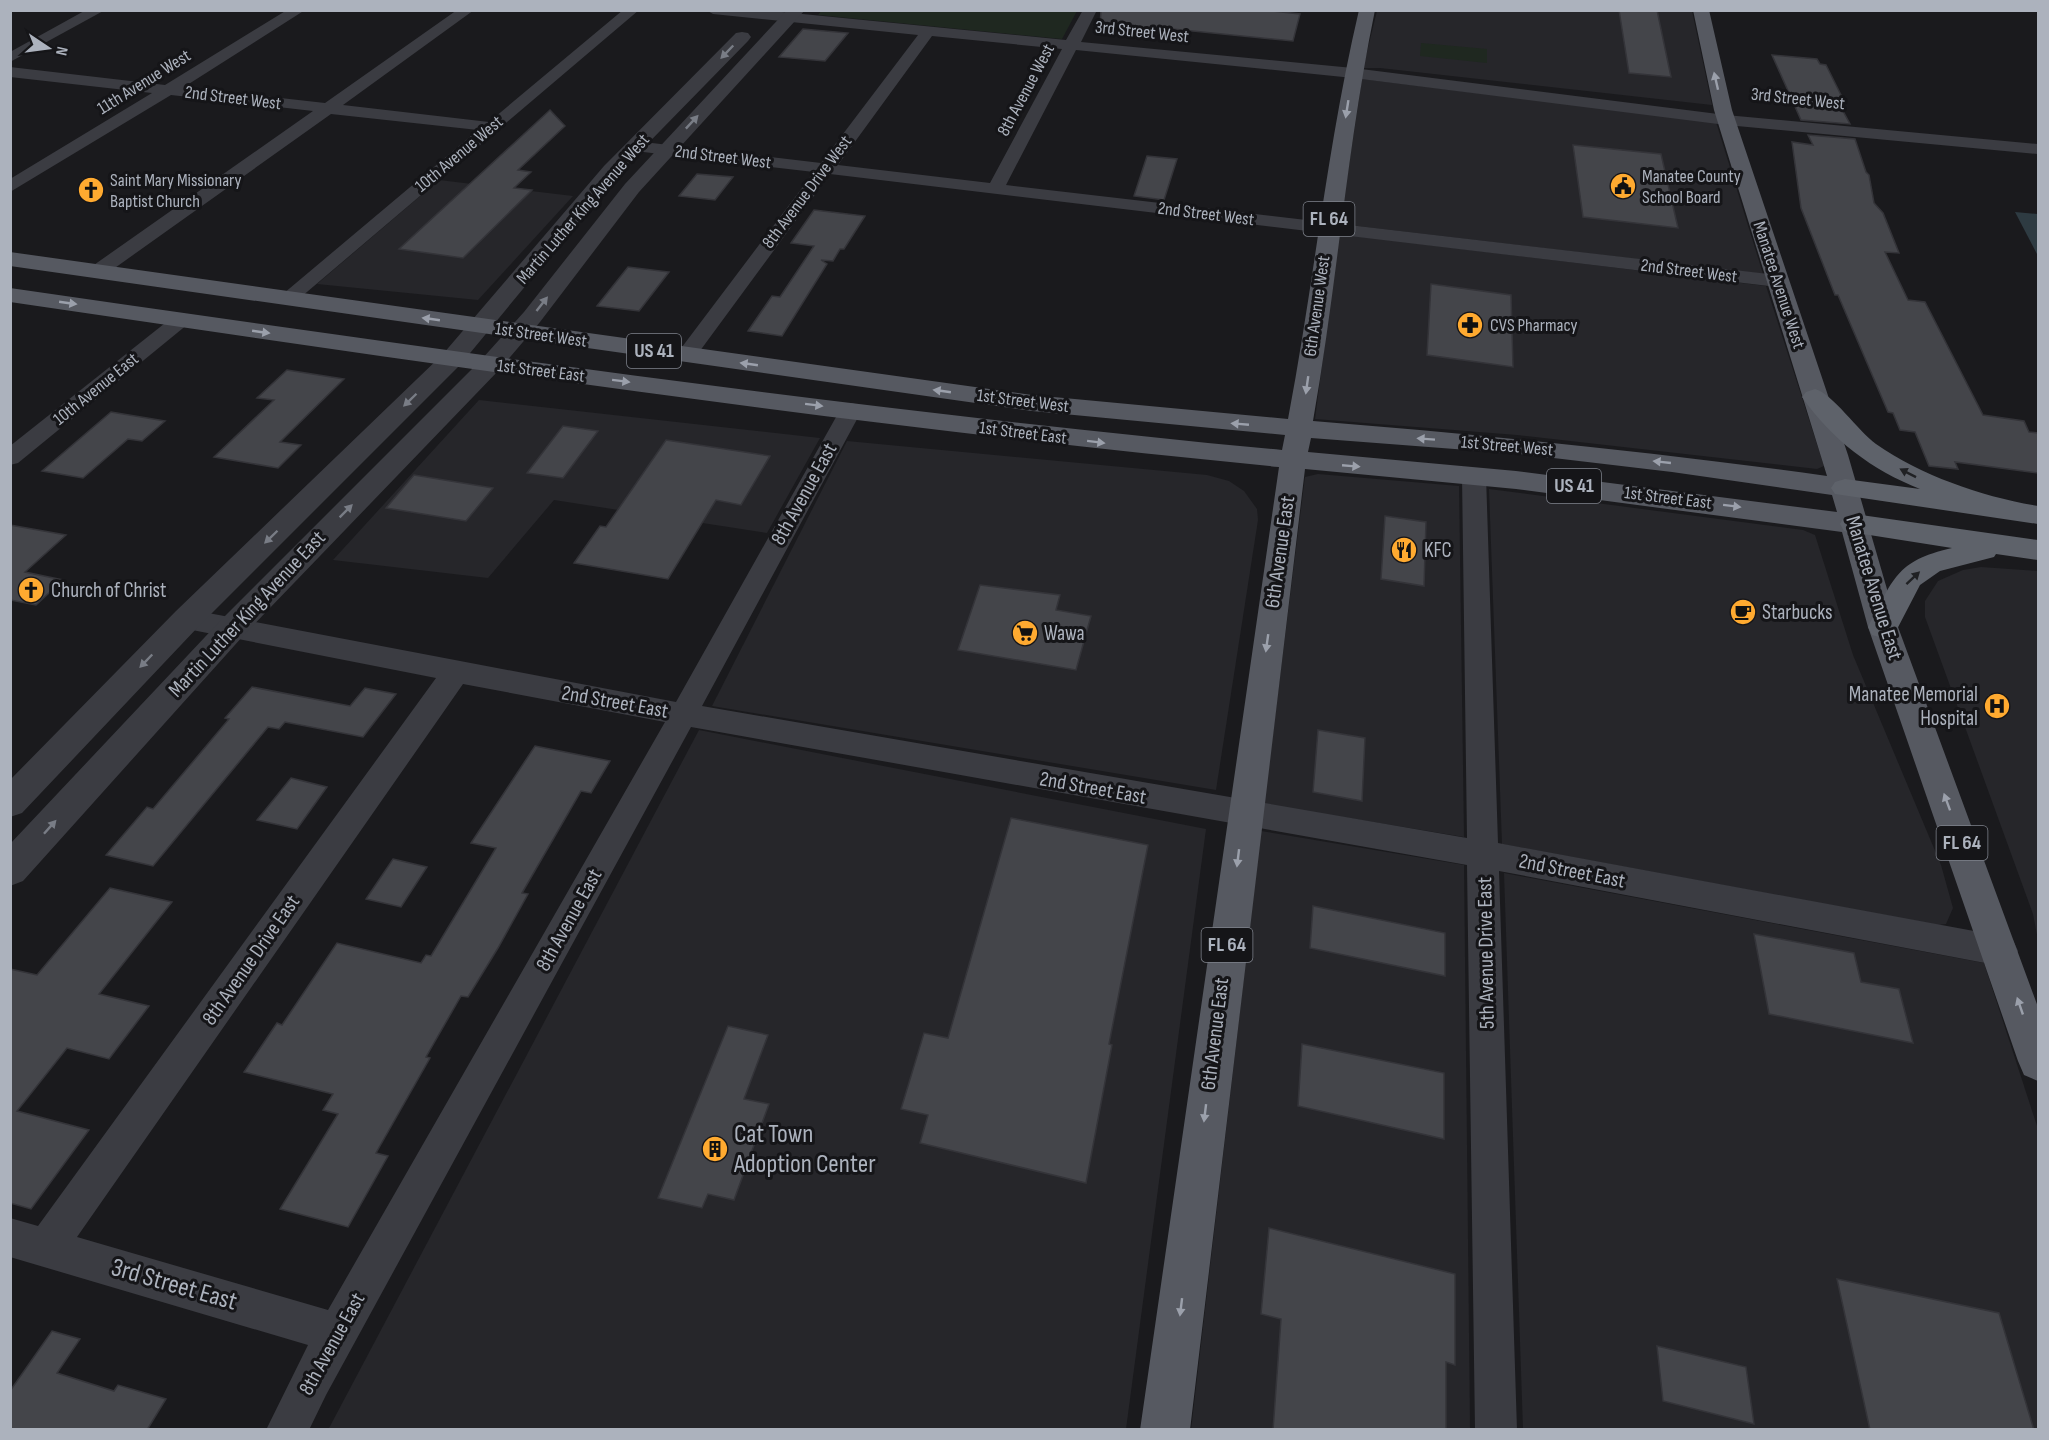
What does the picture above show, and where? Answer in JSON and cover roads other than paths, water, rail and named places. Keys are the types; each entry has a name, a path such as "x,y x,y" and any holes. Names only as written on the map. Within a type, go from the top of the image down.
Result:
{"highway":[{"path":"1815,397 1850,436 1876,456 1913,476 2002,510"},
{"name":"1st Street West","path":"1845,488 2038,515"},
{"name":"1st Street East","path":"1854,524 2038,550"},
{"path":"1883,627 1909,579 1931,563 1965,553 2009,546"}],"main road":[{"name":"6th Avenue West","path":"1295,445 1353,73 1368,10"},
{"name":"Manatee Avenue West","path":"1701,10 1724,115 1845,488"},
{"name":"1st Street West","path":"10,259 481,327 1065,407 1295,445 1520,446 1672,463 1845,488"},
{"name":"1st Street East","path":"10,295 452,359 1106,443 1295,445 1474,476 1668,497 1854,524"},
{"name":"6th Avenue East","path":"1165,1430 1244,814 1295,445"},
{"name":"Manatee Avenue East","path":"1845,488 1883,627 2001,951 2038,1061"}],"street":[{"path":"10,58 98,10"},
{"name":"11th Avenue West","path":"10,187 298,10"},
{"path":"98,271 467,10"},
{"name":"10th Avenue West","path":"287,299 632,10"},
{"name":"3rd Street West","path":"713,10 794,14 2038,149"},
{"name":"8th Avenue West","path":"995,189 1090,10"},
{"name":"Martin Luther King Avenue West","path":"452,359 584,202 635,146 766,13"},
{"name":"Martin Luther King Avenue West","path":"490,364 519,332 666,150 794,14"},
{"name":"8th Avenue Drive West","path":"687,355 928,30"},
{"name":"2nd Street West","path":"10,72 491,127"},
{"name":"3rd Street West","path":"1724,115 2038,141"},
{"name":"2nd Street West","path":"635,146 1777,281"},
{"name":"10th Avenue East","path":"10,458 181,320"},
{"name":"Martin Luther King Avenue East","path":"10,803 187,619 452,359"},
{"name":"Martin Luther King Avenue East","path":"10,870 232,628 490,364"},
{"name":"8th Avenue East","path":"287,1430 337,1333 684,714 851,410"},
{"name":"5th Avenue Drive East","path":"1474,476 1496,1430"},
{"name":"2nd Street East","path":"187,619 684,714 1244,814 1483,854 2001,951"},
{"name":"8th Avenue Drive East","path":"28,1242 455,672"},
{"name":"3rd Street East","path":"28,1242 337,1333"}],"place":[{"name":"Manatee County School Board","path":"1623,186"},
{"name":"Saint Mary Missionary Baptist Church","path":"91,190"},
{"name":"CVS Pharmacy","path":"1470,325"},
{"name":"KFC","path":"1404,550"},
{"name":"Church of Christ","path":"31,590"},
{"name":"Starbucks","path":"1743,612"},
{"name":"Wawa","path":"1025,633"},
{"name":"Manatee Memorial Hospital","path":"1997,706"},
{"name":"Cat Town Adoption Center","path":"715,1149"}]}
